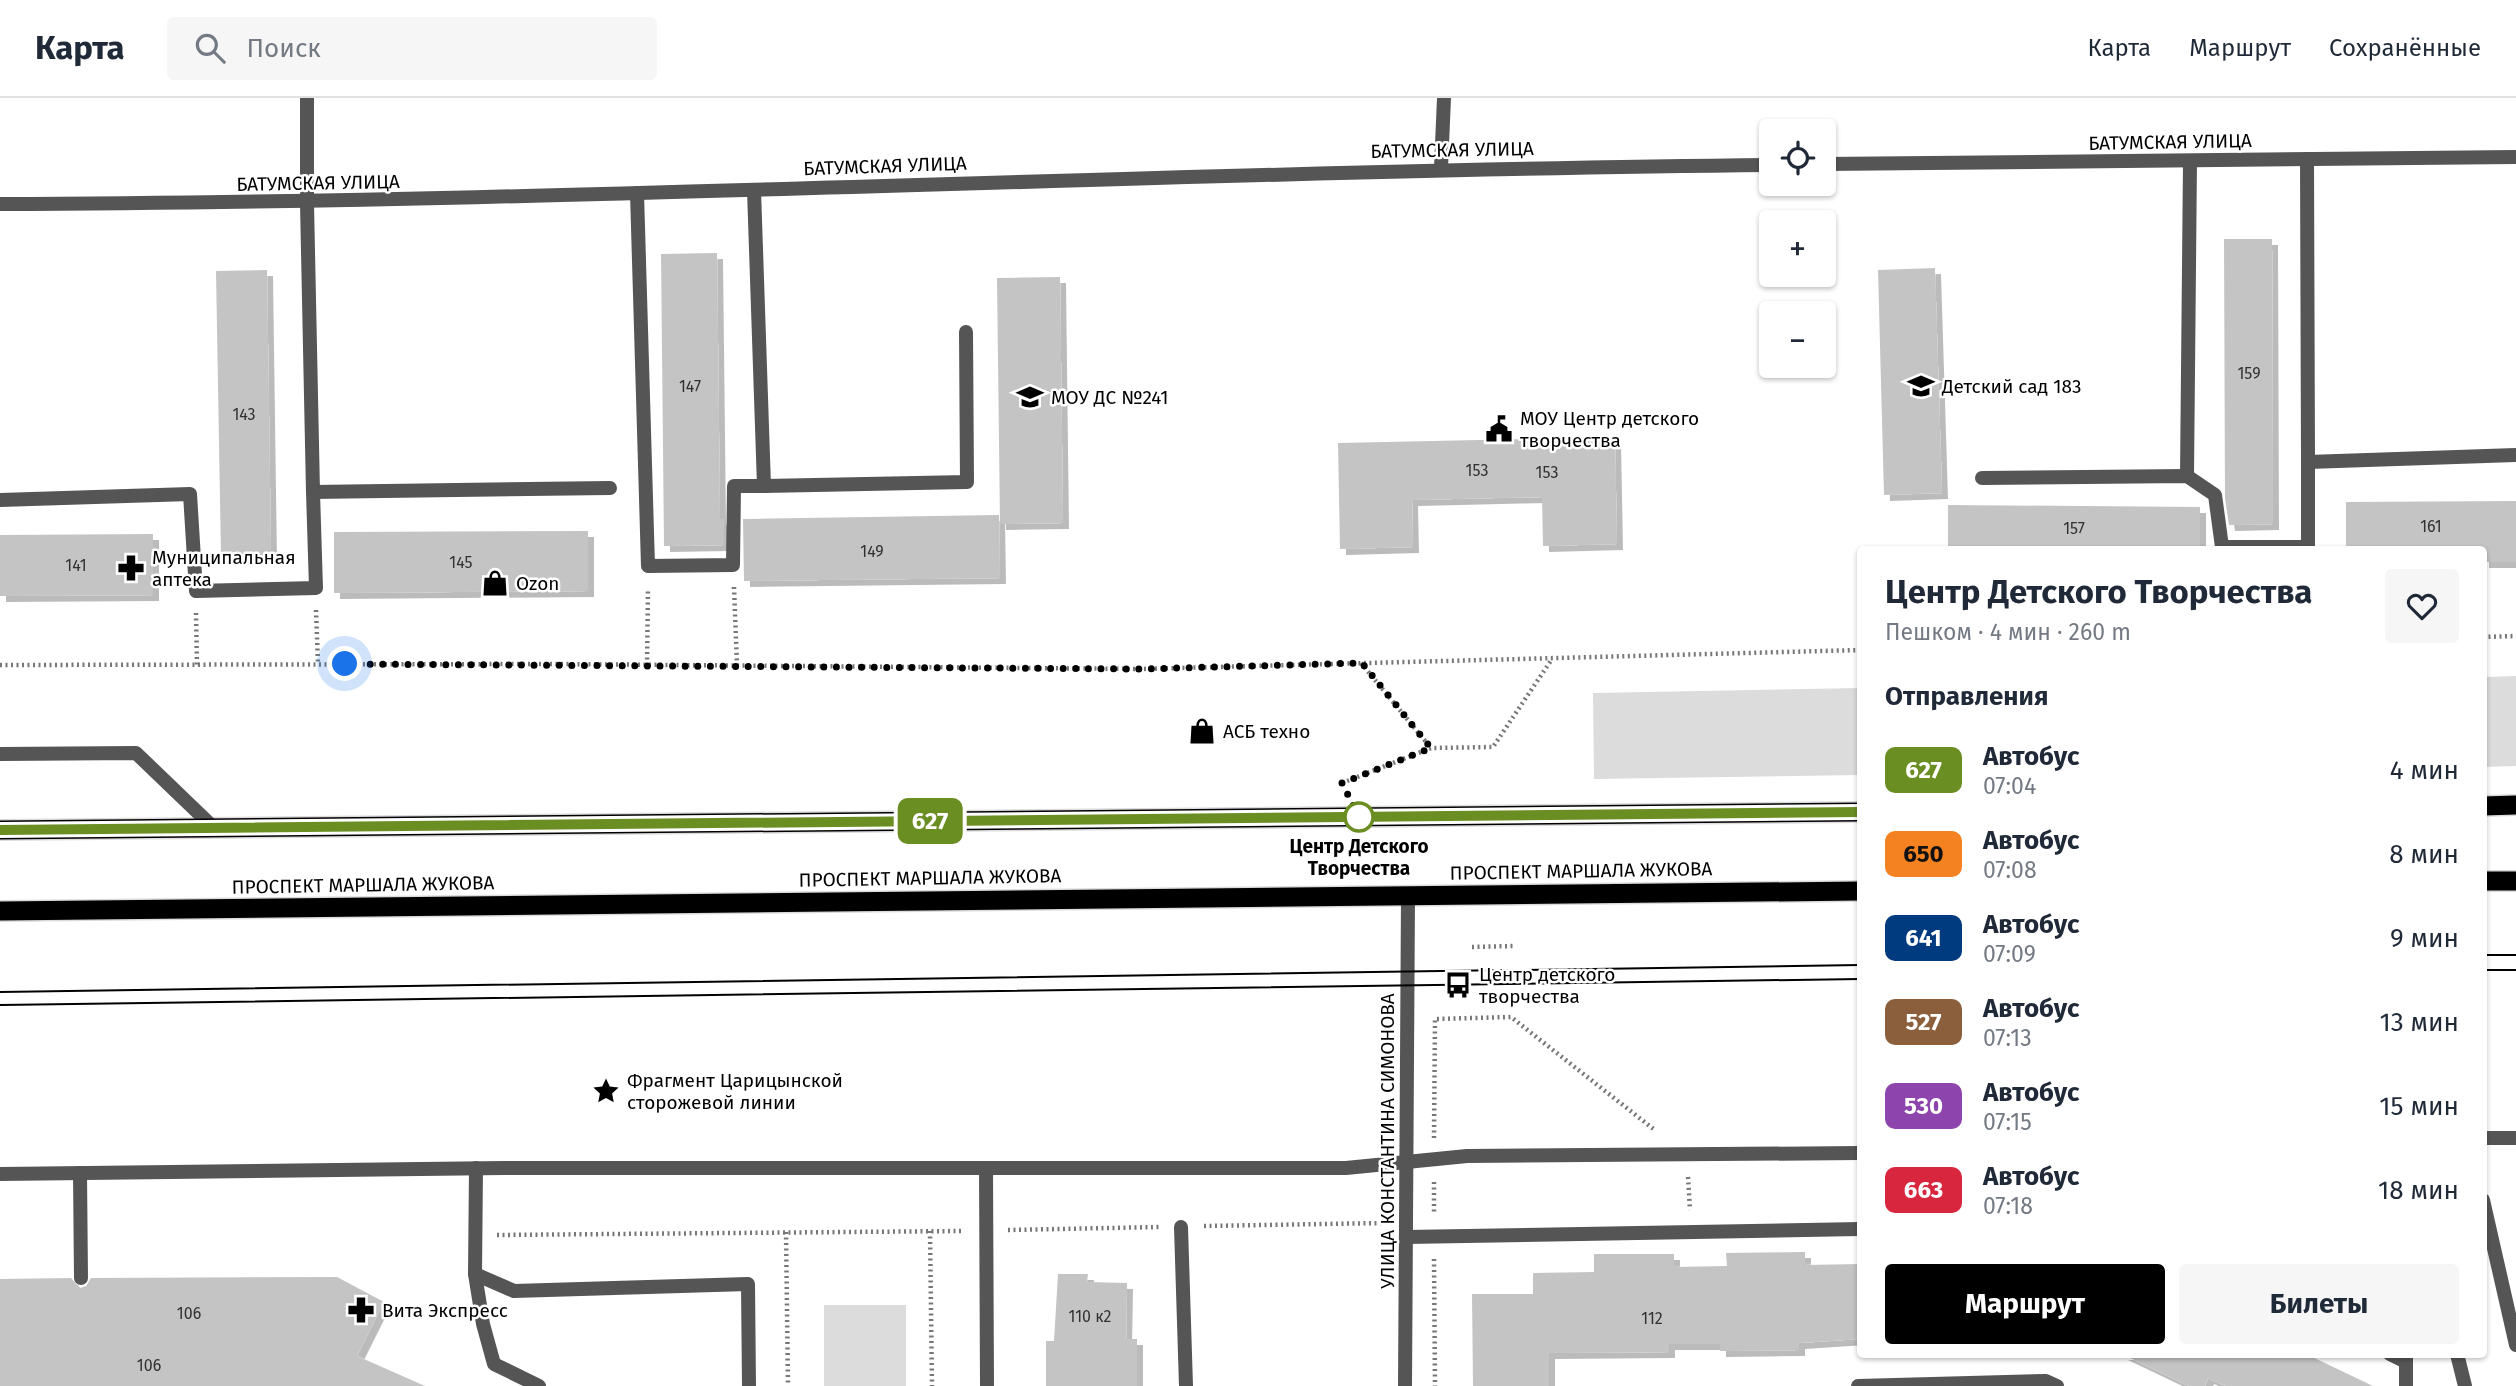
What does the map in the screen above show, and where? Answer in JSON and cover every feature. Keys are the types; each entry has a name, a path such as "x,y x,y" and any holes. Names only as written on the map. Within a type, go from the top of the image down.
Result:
{"highway":[{"path":"2487,806 2516,805"},
{"path":"0,830 1857,812"},
{"path":"2487,881 2516,881"},
{"name":"ПРОСПЕКТ МАРШАЛА ЖУКОВА","path":"0,911 1857,891"}],"street":[{"path":"0,500 190,494 196,591 316,588 307,98"},
{"path":"1441,168 1444,98"},
{"name":"БАТУМСКАЯ УЛИЦА","path":"1836,164 2516,157"},
{"path":"2306,159 2308,546"},
{"path":"2187,476 2190,161"},
{"name":"БАТУМСКАЯ УЛИЦА","path":"0,204 307,203 1441,168 1759,165"},
{"path":"754,190 764,486"},
{"path":"637,193 648,566 733,565 734,486 967,482 966,332"},
{"path":"2308,462 2516,455"},
{"path":"1982,478 2187,476 2215,495 2222,546"},
{"path":"313,492 610,488"},
{"path":"0,754 136,752 214,828"},
{"name":"УЛИЦА КОНСТАНТИНА СИМОНОВА","path":"1405,1386 1408,896"},
{"path":"2487,1138 2516,1138"},
{"path":"0,1174 477,1168 1346,1168 1466,1156 1857,1153"},
{"path":"477,1168 474,1274 494,1364 539,1386"},
{"path":"986,1168 987,1386"},
{"path":"80,1173 81,1278"},
{"path":"2487,1218 2516,1345"},
{"path":"1181,1227 1186,1386"},
{"path":"1406,1230 1434,1237 1857,1229"},
{"path":"474,1274 514,1290 748,1284 749,1386"},
{"path":"2406,1358 2406,1386"},
{"path":"2458,1358 2465,1386"},
{"path":"1858,1386 2046,1381 2057,1386"}],"path":[{"path":"733,565 737,666"},
{"path":"647,665 648,566"},
{"path":"316,588 318,664"},
{"path":"196,591 197,665"},
{"path":"2487,637 2516,636"},
{"path":"0,665 647,665 1141,669 1857,650"},
{"path":"1342,783 1431,748 1493,747 1552,658"},
{"path":"1362,663 1431,748"},
{"path":"1472,947 1514,946"},
{"path":"1435,1386 1435,1018 1511,1017 1687,1154 1692,1232"},
{"path":"475,1236 1181,1227 1406,1230"},
{"path":"930,1231 932,1386"},
{"path":"786,1232 788,1386"}],"shaded area":[{"path":"2516,676 2516,766 2487,767 2487,677"},
{"path":"1857,688 1857,775 1594,779 1593,693"},
{"path":"824,1305 906,1305 906,1386 824,1386"}],"building":[{"path":"2224,239 2272,239 2273,524 2229,525 2225,498"},
{"path":"717,253 720,519 724,519 724,545 664,546 661,254"},
{"path":"1935,268 1942,493 1884,495 1878,270"},
{"path":"267,270 271,556 221,557 216,271"},
{"name":"МОУ ДС №241","path":"1060,277 1063,523 1000,524 997,278"},
{"path":"1615,437 1617,544 1543,546 1542,497 1412,500 1413,547 1340,549 1338,443"},
{"path":"2516,501 2516,562 2487,562 2487,546 2346,546 2346,502"},
{"path":"1948,505 2200,507 2200,546 1948,546"},
{"path":"999,515 1000,578 744,581 743,519"},
{"path":"588,531 588,591 334,593 334,532"},
{"path":"153,534 153,595 0,596 0,535"},
{"path":"1805,1252 1805,1265 1857,1264 1857,1339 1799,1343 1799,1350 1720,1351 1720,1344 1669,1344 1669,1352 1549,1353 1549,1386 1473,1386 1472,1294 1533,1294 1533,1273 1594,1272 1594,1254 1674,1254 1674,1267 1727,1266 1726,1253"},
{"path":"1058,1274 1088,1274 1087,1282 1127,1283 1126,1339 1137,1339 1137,1386 1046,1386 1046,1341 1054,1341"},
{"path":"337,1277 384,1302 357,1356 425,1386 0,1386 0,1279 71,1278 80,1288 86,1286 91,1278"},
{"path":"2130,1358 2314,1358 2373,1386 2226,1386 2208,1378 2205,1386 2189,1386"}],"tram line":[{"path":"2487,955 2516,955"},
{"path":"0,992 1857,965"},
{"path":"2487,970 2516,970"},
{"path":"0,1005 1857,979"}],"bus line":[{"name":"627","path":"0,830 1857,812"}],"place":[{"name":"Детский сад 183","path":"1921,386"},
{"name":"МОУ ДС №241","path":"1030,397"},
{"name":"МОУ Центр детского творчества","path":"1499,429"},
{"name":"Муниципальная аптека","path":"131,568"},
{"name":"Ozon","path":"495,583"},
{"name":"АСБ техно","path":"1202,731"},
{"name":"Центр Детского Творчества","path":"1359,817"},
{"name":"Центр детского творчества","path":"1458,985"},
{"name":"Фрагмент Царицынской сторожевой линии","path":"606,1091"},
{"name":"Вита Экспресс","path":"361,1310"}],"route":[{"path":"345,664 1141,669 1362,663 1431,748 1342,783 1359,817"}]}
